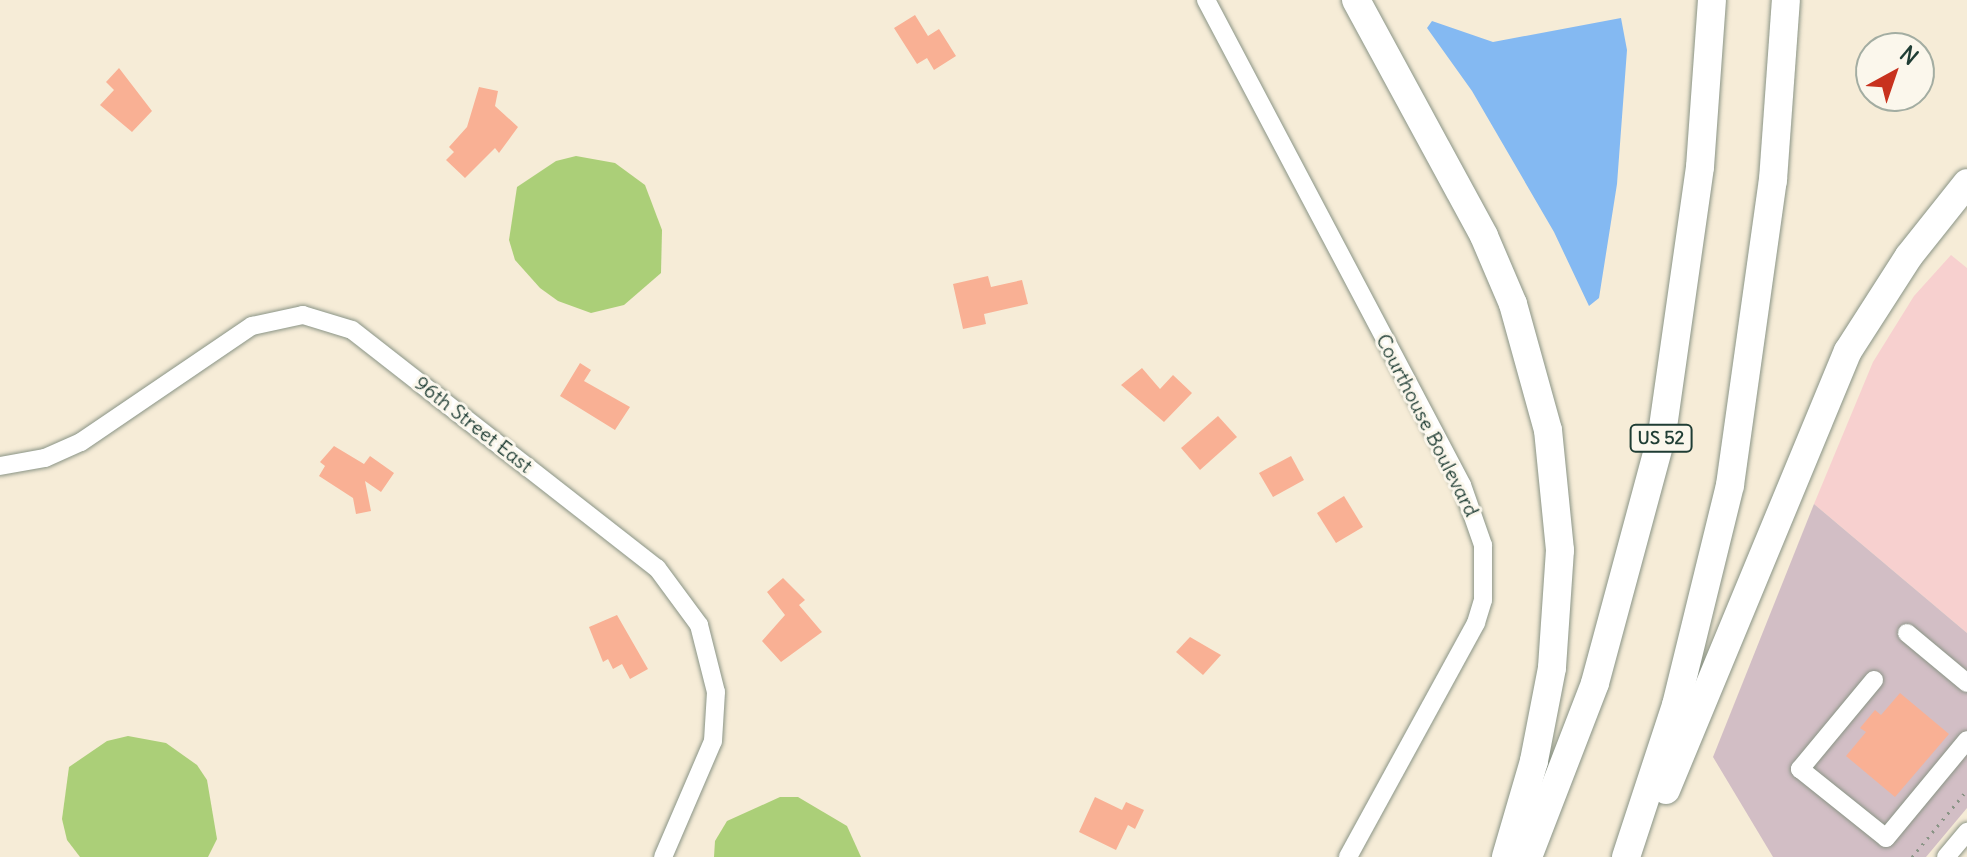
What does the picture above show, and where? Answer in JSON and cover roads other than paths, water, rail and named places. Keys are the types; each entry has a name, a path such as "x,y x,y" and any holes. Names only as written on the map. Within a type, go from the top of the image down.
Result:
{"highway":[{"path":"1356,0 1484,236 1513,304 1548,430 1560,550 1555,637 1534,761 1506,857"},
{"name":"US 52","path":"1528,857 1595,683 1662,434 1700,167 1712,0"},
{"path":"1626,857 1676,705 1730,485 1770,210 1786,0"},
{"path":"1638,857 1848,351 1909,256 1967,183"}],"street":[{"name":"Courthouse Boulevard","path":"1206,0 1462,485 1483,545 1483,600 1476,623 1348,857"},
{"name":"96th Street East","path":"0,466 45,458 81,442 237,335 269,320 303,315 352,330 657,568 699,625 716,692 713,741 663,857"},
{"path":"1907,633 1967,683"},
{"path":"1874,680 1800,769 1886,838 1967,740"},
{"path":"1946,857 1967,832"}],"water":[{"path":"1621,18 1627,50 1617,184 1599,298 1589,306 1554,232 1472,91 1427,28 1432,21 1493,42"}]}
